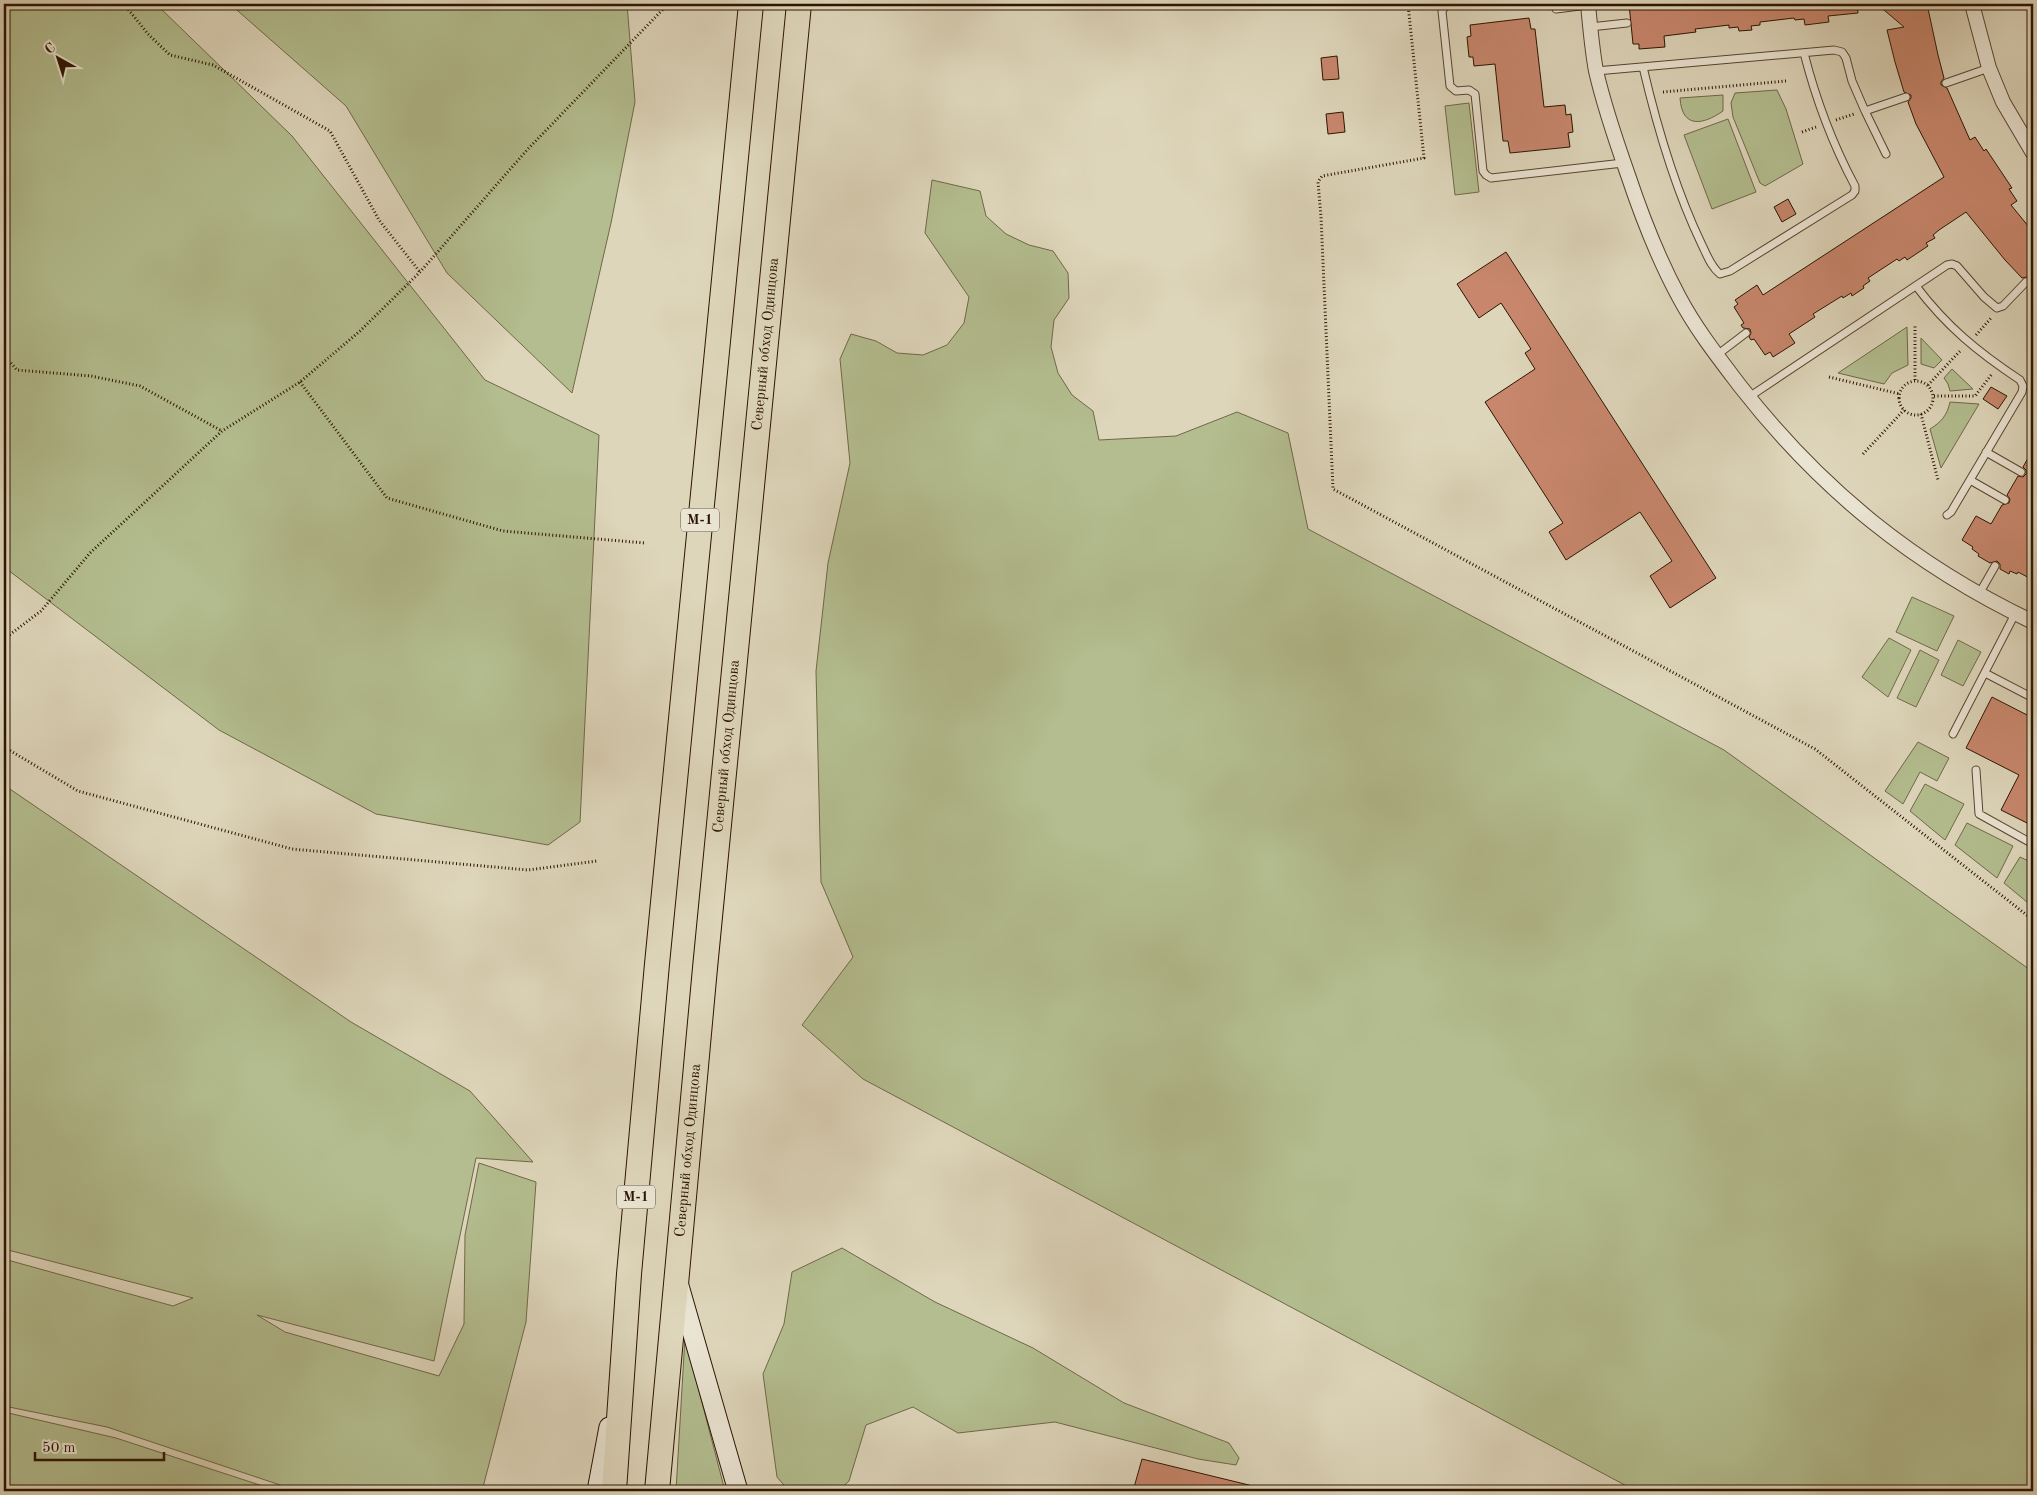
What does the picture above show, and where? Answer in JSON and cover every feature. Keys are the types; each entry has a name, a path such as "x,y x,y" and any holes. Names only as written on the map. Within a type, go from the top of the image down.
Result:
{"highway":[{"name":"М-1","path":"614,1491 623,1357 657,964 751,4"},
{"name":"Северный обход Одинцова","path":"657,1491 705,968 799,4"}],"main road":[{"path":"677,1278 738,1491"},
{"name":"М-1","path":"597,1491 623,1357"}],"street":[{"path":"1972,4 1989,68 2003,102 2033,153"},
{"path":"1588,5 1596,71 1639,208 1679,298 1716,355 1775,430 1848,502 1928,564 1979,594 2027,616"}],"lane":[{"path":"1447,4 1442,11 1450,86 1456,91 1469,90 1475,94 1486,175 1491,178 1624,163"},
{"path":"1556,9 1588,5"},
{"path":"1590,27 1627,23"},
{"path":"1596,71 1834,50 1842,52 1846,58 1852,80 1865,111 1886,154"},
{"path":"1643,67 1654,114 1695,232 1714,269 1720,274 1730,271 1852,195 1855,191 1855,186 1831,138 1814,92 1804,53"},
{"path":"1946,83 1989,68"},
{"path":"1865,111 1906,97"},
{"path":"1749,397 1947,265 1957,266 1984,297 1997,308 2003,306 2026,282"},
{"path":"1916,286 1933,309 1968,343 2020,380 2023,386 2022,392 1951,512 1947,515"},
{"path":"1716,355 1746,333"},
{"path":"1986,452 2021,472"},
{"path":"1970,480 2005,500"},
{"path":"1979,594 1995,566"},
{"path":"1953,734 1984,673 2027,616"},
{"path":"1984,673 2033,698"},
{"path":"1976,770 1979,814 2033,844"}],"path":[{"path":"124,4 148,34 170,56 213,65 330,130 379,220 420,272"},
{"path":"4,639 41,611 90,553 222,431 300,382 360,331 420,272 527,150 668,4"},
{"path":"1408,4 1424,158 1322,176 1318,182 1333,489 1815,749 2033,920"},
{"path":"1663,92 1786,81"},
{"path":"1841,119 1852,115"},
{"path":"1928,385 1990,319"},
{"path":"1915,325 1915,380"},
{"path":"4,355 17,370 91,376 140,386 222,431"},
{"path":"1934,396 1975,396 1998,365"},
{"path":"1829,378 1900,394"},
{"path":"1915,380 1923,381 1928,385 1934,396 1929,410 1921,414 1910,414 1904,410 1900,404 1900,394 1904,385 1915,380"},
{"path":"300,382 387,498 503,531 645,542"},
{"path":"1863,454 1904,410"},
{"path":"1921,414 1938,480"},
{"path":"4,747 78,791 292,849 528,870 597,862"}],"green space":[{"path":"4,4 156,4 292,136 485,380 599,435 580,822 548,845 376,814 219,730 4,567"},
{"path":"230,4 627,4 635,102 611,223 572,393 447,273 346,106"},
{"path":"1777,90 1786,109 1803,164 1765,186 1760,183 1733,117 1731,103 1735,93"},
{"path":"1723,95 1723,111 1701,121 1689,119 1685,115 1680,98"},
{"path":"1469,103 1479,192 1455,195 1445,106"},
{"path":"1728,119 1756,192 1712,209 1684,135"},
{"path":"932,180 980,191 986,216 1006,234 1029,245 1053,251 1068,273 1069,298 1054,320 1051,347 1058,373 1072,395 1093,411 1099,440 1176,436 1237,412 1288,433 1308,529 1724,750 2033,972 2033,1491 1636,1491 863,1079 802,1025 853,957 821,882 816,671 828,563 850,463 840,359 851,334 876,341 897,353 923,355 947,345 964,323 969,297 925,233"},
{"path":"1907,327 1908,365 1892,373 1884,384 1838,373"},
{"path":"1921,338 1942,360 1934,368 1921,364"},
{"path":"1952,369 1973,389 1950,391 1944,378"},
{"path":"1950,402 1979,404 1941,468 1930,429 1943,418"},
{"path":"1912,597 1954,616 1937,651 1896,632"},
{"path":"1889,638 1911,650 1888,697 1862,677"},
{"path":"1958,640 1981,652 1963,686 1941,675"},
{"path":"1920,650 1939,660 1916,707 1897,698"},
{"path":"1918,742 1949,758 1937,781 1920,772 1903,804 1885,791"},
{"path":"1925,784 1964,804 1945,840 1910,811"},
{"path":"4,785 351,1022 470,1091 533,1162 476,1158 434,1361 257,1315 285,1332 439,1376 464,1324 465,1235 479,1163 536,1182 526,1322 482,1491 298,1491 107,1427 4,1406 4,1259 173,1306 193,1298 4,1249"},
{"path":"1967,823 2013,846 1997,878 1955,845"},
{"path":"2020,857 2033,863 2033,907 2004,883"},
{"path":"842,1248 935,1302 1033,1348 1124,1403 1229,1443 1239,1458 1236,1465 1198,1459 1055,1422 958,1433 913,1407 866,1425 849,1481 838,1491 789,1491 777,1477 763,1374 784,1324 792,1272"},
{"path":"685,1337 725,1491 676,1491"},
{"path":"4,1412 116,1438 278,1491 4,1491"}],"building":[{"path":"1629,4 1857,4 1858,13 1828,16 1829,22 1805,25 1804,19 1795,20 1794,18 1760,22 1760,25 1751,26 1752,30 1739,31 1738,27 1729,28 1729,25 1695,29 1696,32 1664,36 1665,47 1639,49 1639,44 1633,44"},
{"path":"1877,4 1927,4 1944,78 1941,85 1947,88 1970,140 1975,137 1984,151 1986,149 2012,188 2009,189 2017,201 2011,205 2033,232 2033,289 2030,286 2030,279 2027,277 2022,278 1966,212 1939,230 1933,235 1935,238 1926,243 1928,246 1907,260 1905,257 1899,261 1897,259 1868,278 1870,281 1863,286 1864,288 1852,296 1851,293 1843,298 1842,296 1813,314 1815,317 1789,334 1795,343 1773,357 1770,352 1765,355 1754,339 1751,340 1749,337 1750,329 1743,328 1741,325 1744,323 1734,307 1738,304 1735,300 1757,285 1763,295 1944,177 1916,124 1908,102 1911,95 1904,92 1895,62 1887,30 1904,27"},
{"path":"1529,18 1531,29 1535,29 1544,107 1565,105 1566,115 1571,114 1573,132 1568,133 1570,147 1510,153 1508,141 1503,141 1495,64 1474,66 1473,57 1469,57 1467,37 1471,36 1470,25"},
{"path":"1337,56 1339,79 1323,80 1321,58"},
{"path":"1343,112 1345,132 1328,134 1326,114"},
{"path":"1788,199 1796,214 1782,222 1774,207"},
{"path":"1506,252 1716,578 1670,608 1650,576 1672,561 1640,512 1566,560 1549,532 1563,523 1485,402 1535,369 1525,353 1531,349 1501,303 1479,318 1457,284"},
{"path":"1991,387 2007,396 1998,409 1983,399"},
{"path":"2033,449 2033,580 2018,572 2017,574 2010,571 2009,574 2000,569 2000,564 1997,561 1990,563 1978,556 1979,554 1972,549 1973,547 1962,540 1976,516 1991,524 2002,505 2009,503 2010,499 2007,495 2018,476 2023,477 2026,474 2026,470 2023,467"},
{"path":"1992,697 2033,718 2033,826 2001,810 2019,775 1966,748"},
{"path":"1142,1459 1253,1486 1252,1491 1133,1491"}]}
